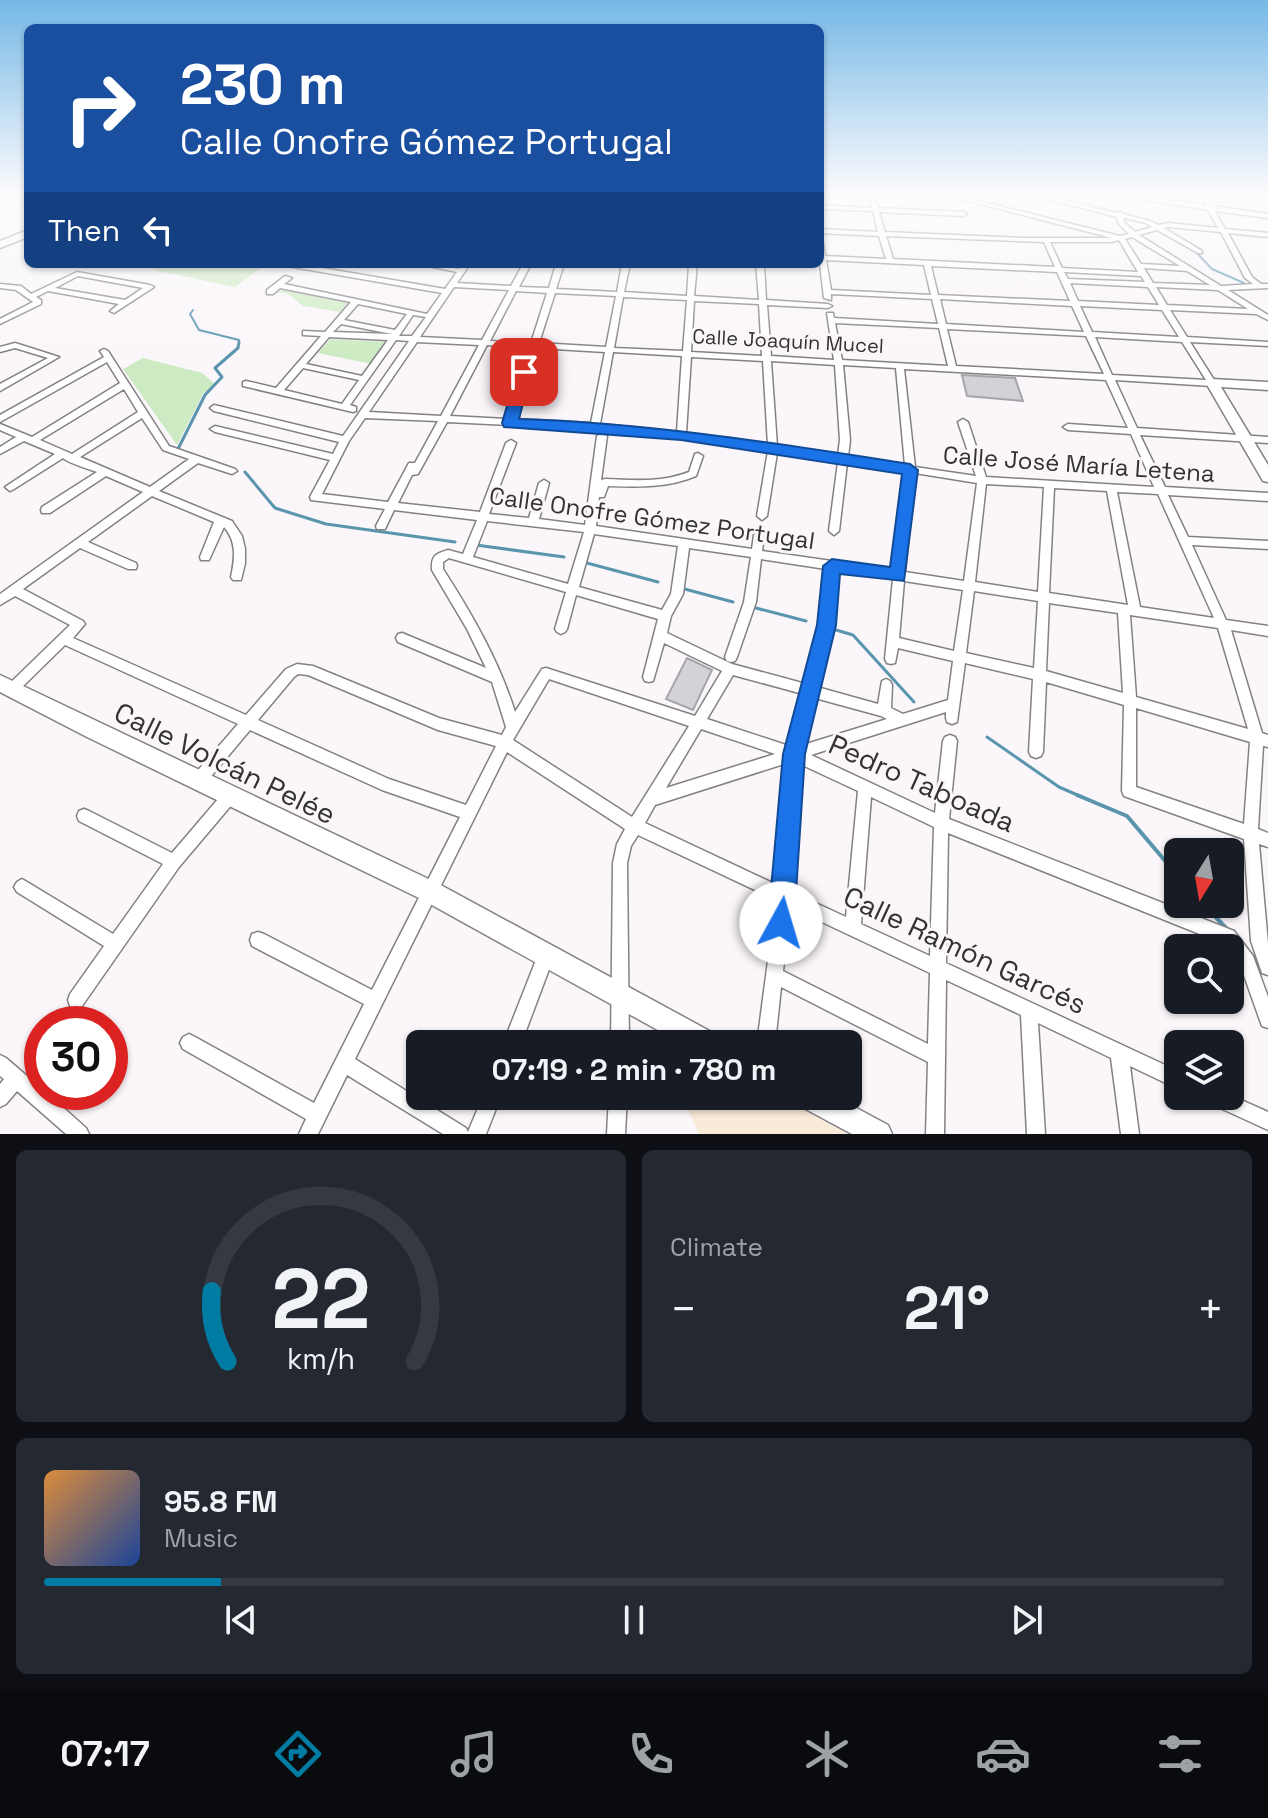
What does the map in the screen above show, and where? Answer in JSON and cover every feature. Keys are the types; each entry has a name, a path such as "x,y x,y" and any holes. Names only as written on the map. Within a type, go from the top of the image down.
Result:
{"street":[{"path":"886,247 890,261"},
{"path":"1049,247 1223,625 1262,739 1251,833 1259,941 1268,967"},
{"path":"1127,247 1268,477"},
{"path":"1154,247 1268,318"},
{"path":"1191,247 1200,252"},
{"path":"1231,247 1249,278 1258,285"},
{"path":"824,258 927,263 1151,285 1268,286"},
{"path":"927,263 953,370"},
{"path":"270,292 299,268"},
{"path":"320,268 450,289 551,290 828,306"},
{"path":"215,429 334,458 463,268"},
{"path":"381,526 443,420 525,268"},
{"path":"510,423 531,347 559,268"},
{"path":"561,629 590,527 598,431 625,268"},
{"path":"681,435 693,268"},
{"path":"760,268 773,451 762,516"},
{"path":"823,268 839,364 845,440 834,531"},
{"path":"1063,275 1191,269"},
{"path":"0,322 80,273 150,287 114,311"},
{"path":"0,286 18,288 35,299"},
{"path":"281,286 424,315"},
{"path":"50,289 126,303"},
{"path":"828,292 1259,312"},
{"path":"278,391 356,301"},
{"path":"246,384 349,408 364,379 411,313"},
{"path":"831,320 1268,344"},
{"path":"339,321 395,336"},
{"name":"Calle Joaquín Mucel","path":"306,333 1268,386"},
{"path":"0,350 15,345 55,357 0,388"},
{"path":"0,419 105,355 166,448 232,471"},
{"path":"301,365 364,379"},
{"path":"891,659 910,470 900,367"},
{"path":"0,451 124,385"},
{"path":"214,408 345,440"},
{"path":"10,487 143,413"},
{"name":"Calle José María Letena","path":"363,415 681,435 982,480 1268,497"},
{"path":"650,800 902,720 953,711 966,585 982,480 963,422"},
{"path":"0,427 148,493 228,524 239,539 241,553 237,577"},
{"path":"1068,427 1268,440"},
{"path":"467,559 511,443"},
{"path":"590,527 597,517 601,488 605,482 652,487 671,484 693,474 698,456"},
{"name":"Calle Onofre Gómez Portugal","path":"334,458 315,497 590,527 684,544 1268,631"},
{"path":"0,600 196,459"},
{"path":"46,510 103,473"},
{"path":"533,522 544,483"},
{"path":"1036,752 1049,484"},
{"path":"1111,488 1130,610 1129,791 1268,840"},
{"path":"205,557 220,521"},
{"path":"621,1030 620,863 624,844 730,663 750,602 759,535"},
{"path":"1186,541 1268,545"},
{"path":"79,543 132,566"},
{"path":"649,677 665,616 677,594 684,544"},
{"path":"308,1134 508,734 496,678 472,622 438,570 440,556 448,554 467,559 665,616"},
{"path":"768,1030 784,897 794,754 827,625 832,566"},
{"path":"6,686 77,629 76,620 14,590"},
{"path":"660,635 811,693 884,711 902,720"},
{"path":"402,638 496,678"},
{"path":"65,640 387,785 468,813"},
{"path":"892,642 1041,675 1262,739"},
{"name":"Calle Ramón Garcés","path":"247,723 297,669 309,670 438,724 508,734 634,826 1164,1074"},
{"name":"Pedro Taboada","path":"508,734 546,673 794,754 865,790 941,823 1228,937 1247,962 1268,1020"},
{"path":"884,711 886,685"},
{"name":"Calle Volcán Pelée","path":"6,686 229,797 429,891 681,1030"},
{"path":"198,781 247,723"},
{"path":"935,1134 941,823 950,741"},
{"path":"853,929 865,790"},
{"path":"76,1000 174,862 229,797"},
{"path":"84,816 174,862"},
{"path":"22,887 115,944"},
{"path":"258,940 373,1000"},
{"path":"517,1030 546,956"},
{"path":"774,975 936,1057"},
{"path":"1029,1011 1036,1134"},
{"path":"189,1043 317,1115"},
{"path":"1119,1053 1130,1134"},
{"path":"343,1062 460,1134"},
{"path":"0,1064 80,1134"},
{"path":"0,1098 16,1078"},
{"path":"477,1134 486,1110"},
{"path":"616,1134 617,1110"},
{"path":"834,1110 879,1134"},
{"path":"1244,1110 1268,1121"}],"shaded area":[{"path":"688,1110 803,1110 848,1134 699,1134"}],"green space":[{"path":"156,268 261,268 235,287 153,270"},
{"path":"287,288 350,302 341,312 303,306 287,293 277,293"},
{"path":"330,339 388,342 372,364 318,353"},
{"path":"143,358 202,373 215,384 203,394 177,445 123,369"}],"building":[{"path":"962,375 1015,378 1023,401 967,396"},
{"path":"687,658 712,670 693,710 666,699"}],"waterway":[{"path":"1195,251 1212,269 1244,283"},
{"path":"193,310 190,314 199,330 239,342"},
{"path":"178,449 205,395 222,377 215,368 238,348 239,342"},
{"path":"245,472 275,508 326,524 455,542"},
{"path":"476,545 564,557"},
{"path":"587,563 658,582"},
{"path":"681,588 733,602"},
{"path":"756,608 806,621"},
{"path":"836,630 853,635 914,702"},
{"path":"987,737 1059,787 1082,797"},
{"path":"1077,795 1127,816 1164,860"},
{"path":"1216,918 1228,930"}],"route":[{"path":"524,372 510,423 595,426 681,435 910,470 898,575 832,566 827,625 794,754 781,923"}]}
